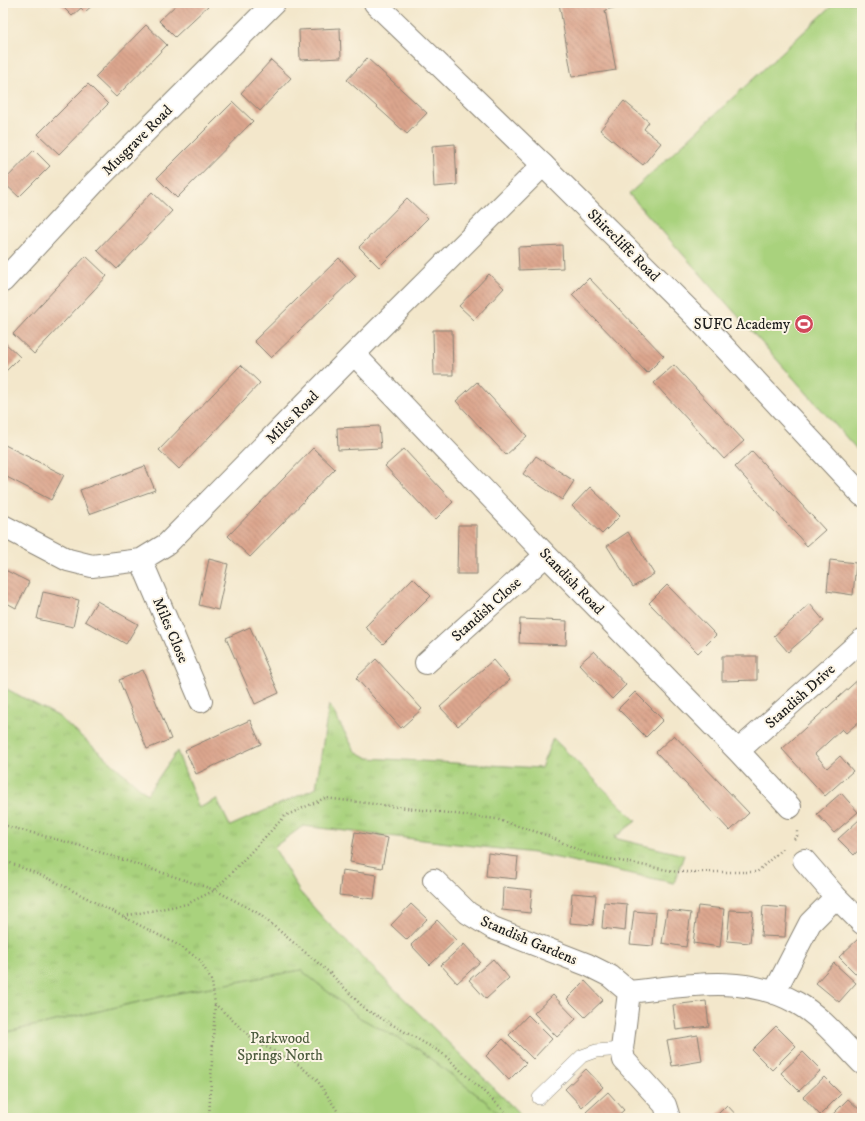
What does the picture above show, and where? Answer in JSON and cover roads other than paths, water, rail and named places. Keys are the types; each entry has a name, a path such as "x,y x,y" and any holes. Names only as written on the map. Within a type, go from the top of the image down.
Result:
{"street":[{"name":"Musgrave Road","path":"3,281 94,183 274,3"},
{"name":"Shirecliffe Road","path":"376,3 544,165 698,319 862,496"},
{"name":"Miles Road","path":"3,526 68,560 92,566 141,560 167,544 354,354 544,165"},
{"name":"Standish Road","path":"354,354 546,555 738,751 790,807"},
{"name":"Standish Close","path":"426,662 546,555"},
{"name":"Miles Close","path":"141,560 201,701"},
{"name":"Standish Drive","path":"738,751 862,640"},
{"path":"804,860 836,897 862,923"},
{"name":"Standish Gardens","path":"434,880 468,913 493,928 588,964 610,976 629,992"},
{"path":"774,993 810,923 836,897"},
{"path":"669,1118 665,1105 624,1060 622,1049 629,992 709,983 739,984 774,993 797,1003 818,1019 862,1063"}],"lane":[{"path":"539,1098 582,1056 596,1051 622,1049"}],"place":[{"name":"SUFC Academy","path":"804,324"}],"park label":[{"name":"Parkwood Springs North","path":"280,1046"}]}
